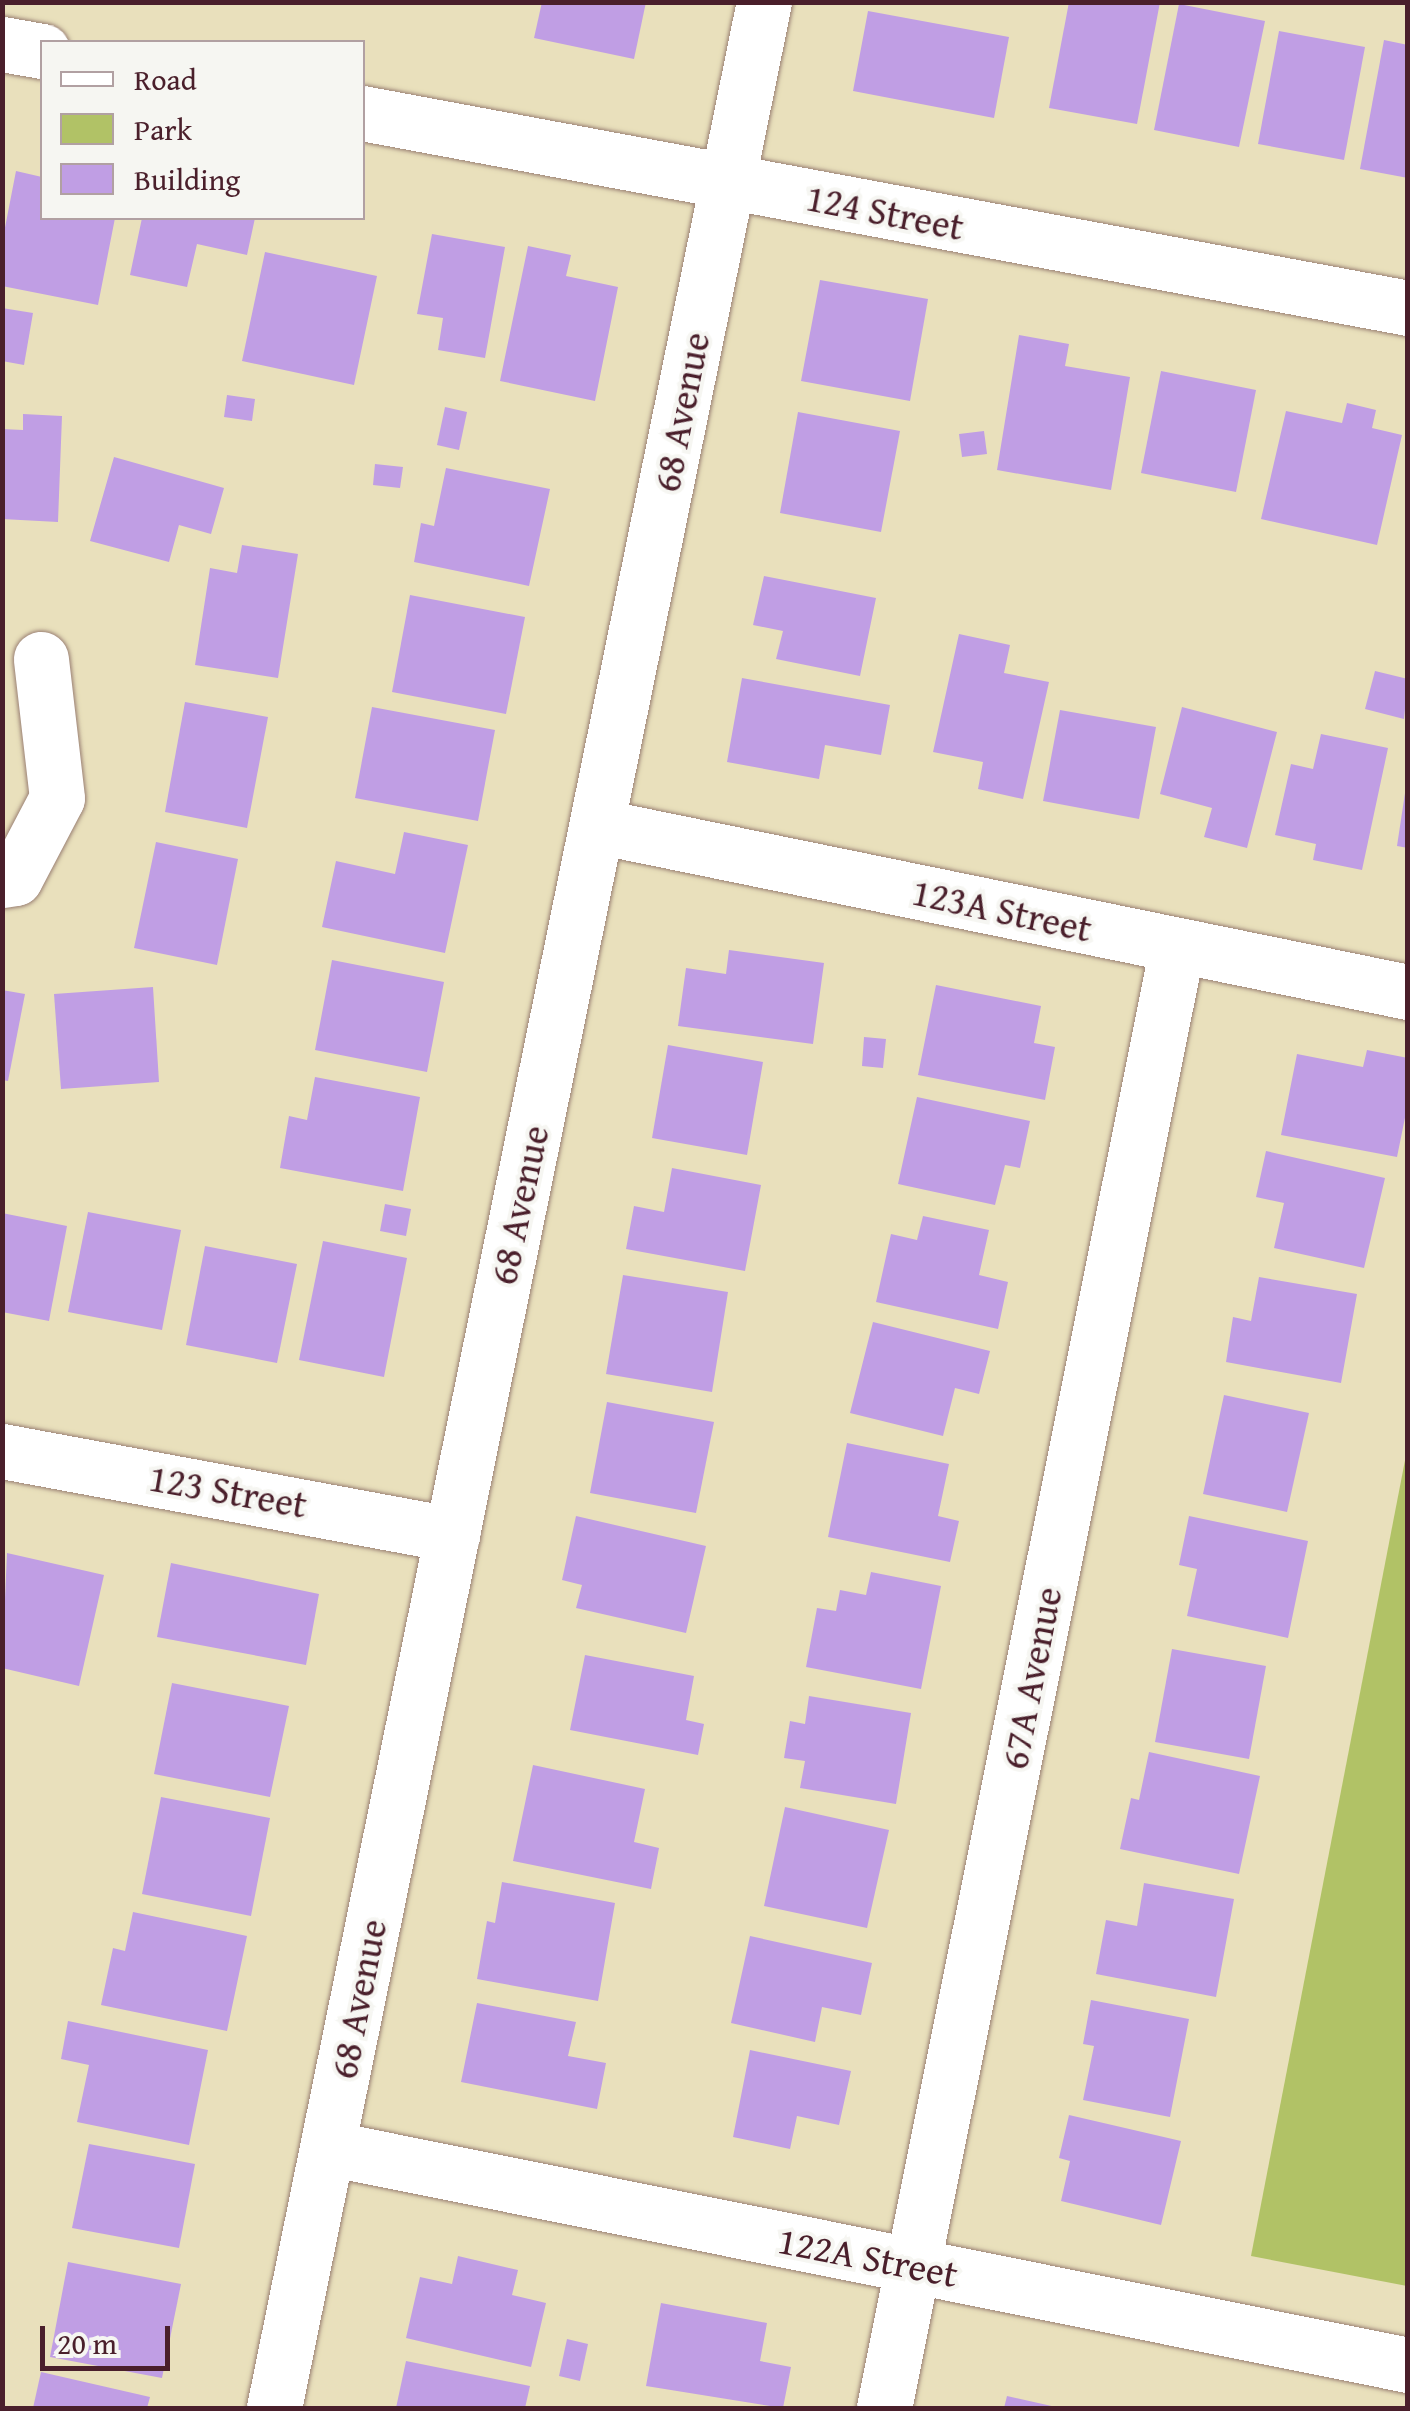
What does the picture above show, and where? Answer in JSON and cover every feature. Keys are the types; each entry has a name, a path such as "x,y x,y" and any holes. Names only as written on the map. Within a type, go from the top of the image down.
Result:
{"street":[{"name":"68 Avenue","path":"274,2408 764,2"},
{"path":"2,44 40,51"},
{"name":"124 Street","path":"365,114 1408,308"},
{"path":"2,880 16,878 57,798 41,660"},
{"name":"123A Street","path":"596,826 1408,992"},
{"name":"67A Avenue","path":"884,2408 1177,947"},
{"name":"123 Street","path":"2,1451 452,1534"},
{"name":"122A Street","path":"328,2148 1408,2365"}],"green space":[{"path":"1407,1450 1407,2286 1251,2256"}],"building":[{"path":"542,2 646,2 634,59 534,38"},
{"path":"1069,2 1160,2 1137,124 1049,108"},
{"path":"1179,4 1265,21 1239,147 1154,130"},
{"path":"868,11 1009,37 994,118 853,91"},
{"path":"1279,31 1365,47 1344,160 1258,144"},
{"path":"1384,40 1408,45 1408,178 1360,169"},
{"path":"16,171 40,177 40,220 115,220 98,305 2,286 2,243"},
{"path":"142,220 255,220 247,255 197,244 187,287 130,275"},
{"path":"432,234 505,247 485,358 438,350 443,318 417,314"},
{"path":"528,246 571,255 566,276 618,287 595,401 500,381"},
{"path":"265,252 377,276 354,385 242,361"},
{"path":"820,280 928,299 910,401 801,381"},
{"path":"2,308 33,313 24,365 2,361"},
{"path":"1019,335 1069,344 1065,366 1130,377 1111,490 997,470"},
{"path":"1161,371 1256,390 1236,492 1141,473"},
{"path":"227,395 255,399 252,421 224,417"},
{"path":"1347,403 1376,410 1372,428 1402,435 1377,545 1261,519 1286,411 1342,423"},
{"path":"445,407 467,412 459,450 437,445"},
{"path":"798,412 900,431 881,532 780,513"},
{"path":"23,414 62,416 58,522 2,519 2,429 23,430"},
{"path":"984,431 987,454 962,457 959,434"},
{"path":"114,457 224,488 211,534 179,525 169,562 90,541"},
{"path":"375,464 403,467 400,488 373,485"},
{"path":"446,468 550,489 529,586 414,562 421,523 434,526"},
{"path":"242,545 298,554 278,678 195,665 210,568 237,573"},
{"path":"764,576 876,598 860,676 776,659 783,631 753,625"},
{"path":"410,595 525,617 506,714 392,692"},
{"path":"959,634 1010,645 1004,673 1049,682 1023,799 978,789 983,762 933,752"},
{"path":"1375,671 1408,679 1404,719 1365,709"},
{"path":"742,678 890,705 881,755 825,745 819,779 727,762"},
{"path":"185,702 268,717 247,828 165,812"},
{"path":"372,707 495,730 478,821 355,798"},
{"path":"1182,707 1277,732 1247,848 1204,837 1212,808 1160,794"},
{"path":"1060,710 1156,727 1139,819 1043,801"},
{"path":"1321,734 1388,748 1362,870 1313,860 1316,844 1275,835 1291,764 1313,769"},
{"path":"1408,793 1408,848 1397,846"},
{"path":"404,832 468,845 445,953 322,927 336,861 395,874"},
{"path":"156,842 238,859 217,965 134,948"},
{"path":"729,950 824,963 813,1044 678,1026 686,968 726,974"},
{"path":"332,960 444,982 427,1072 315,1050"},
{"path":"936,985 1041,1006 1034,1043 1055,1047 1045,1100 918,1075"},
{"path":"153,987 159,1082 61,1089 54,994"},
{"path":"2,990 25,994 8,1081 2,1080"},
{"path":"864,1037 886,1039 883,1068 862,1066"},
{"path":"668,1045 763,1062 747,1155 652,1138"},
{"path":"1367,1050 1408,1058 1408,1103 1397,1157 1281,1135 1297,1054 1363,1067"},
{"path":"315,1077 420,1097 403,1191 280,1168 289,1116 307,1120"},
{"path":"917,1097 1030,1121 1020,1168 1005,1165 995,1205 898,1184"},
{"path":"1266,1151 1385,1178 1364,1268 1274,1248 1284,1203 1256,1197"},
{"path":"672,1168 761,1185 745,1271 626,1249 634,1206 664,1212"},
{"path":"385,1204 411,1209 406,1236 380,1231"},
{"path":"88,1212 181,1230 162,1330 68,1312"},
{"path":"2,1213 67,1226 49,1321 2,1312"},
{"path":"923,1216 989,1230 979,1275 1008,1282 998,1329 876,1302 891,1234 917,1240"},
{"path":"323,1241 407,1258 384,1377 299,1360"},
{"path":"205,1246 297,1264 277,1363 186,1345"},
{"path":"623,1275 728,1292 712,1392 606,1374"},
{"path":"1259,1277 1357,1294 1341,1383 1226,1362 1233,1317 1251,1321"},
{"path":"873,1322 990,1351 979,1394 955,1388 943,1436 850,1413"},
{"path":"1224,1395 1309,1413 1287,1512 1203,1494"},
{"path":"607,1402 714,1422 696,1513 590,1493"},
{"path":"847,1443 949,1464 938,1516 959,1521 950,1562 828,1537"},
{"path":"576,1516 706,1546 686,1633 576,1608 582,1585 562,1580"},
{"path":"1189,1516 1308,1541 1288,1638 1187,1616 1197,1569 1179,1565"},
{"path":"7,1553 104,1575 79,1686 2,1668"},
{"path":"171,1563 319,1594 306,1665 157,1637"},
{"path":"871,1572 941,1586 921,1689 806,1667 817,1608 836,1611 840,1590 866,1595"},
{"path":"1172,1649 1266,1666 1249,1759 1155,1742"},
{"path":"585,1655 694,1676 686,1720 704,1724 698,1755 570,1730"},
{"path":"172,1683 289,1706 270,1797 154,1774"},
{"path":"809,1696 911,1713 896,1804 800,1788 805,1761 784,1758 790,1721 805,1724"},
{"path":"1149,1752 1260,1776 1239,1874 1120,1849 1131,1798 1139,1800"},
{"path":"533,1765 645,1789 634,1842 659,1848 651,1889 513,1861"},
{"path":"161,1797 270,1818 251,1916 142,1894"},
{"path":"785,1807 889,1830 867,1928 764,1906"},
{"path":"502,1882 615,1903 598,2001 477,1979 487,1921 495,1923"},
{"path":"1144,1883 1234,1899 1216,1997 1096,1974 1106,1920 1137,1926"},
{"path":"133,1912 247,1936 227,2031 101,2005 113,1948 125,1951"},
{"path":"750,1936 872,1963 861,2015 822,2007 815,2042 731,2023"},
{"path":"1091,2000 1189,2019 1170,2117 1083,2100 1094,2046 1083,2044"},
{"path":"477,2003 576,2022 568,2056 606,2063 597,2109 461,2082"},
{"path":"68,2021 208,2050 189,2145 77,2122 89,2065 61,2059"},
{"path":"750,2050 851,2071 839,2125 797,2116 790,2149 733,2137"},
{"path":"1069,2115 1181,2141 1161,2225 1061,2201 1070,2161 1059,2158"},
{"path":"89,2144 195,2164 179,2248 72,2228"},
{"path":"458,2256 518,2270 512,2295 546,2303 531,2367 406,2338 420,2277 452,2284"},
{"path":"68,2262 181,2284 162,2378 50,2357"},
{"path":"661,2303 767,2323 760,2361 791,2367 783,2408 646,2386"},
{"path":"567,2339 588,2344 580,2381 559,2376"},
{"path":"406,2361 530,2386 525,2408 396,2408"},
{"path":"41,2372 150,2397 147,2408 33,2408"},
{"path":"1007,2396 1056,2407 1004,2408"}]}
